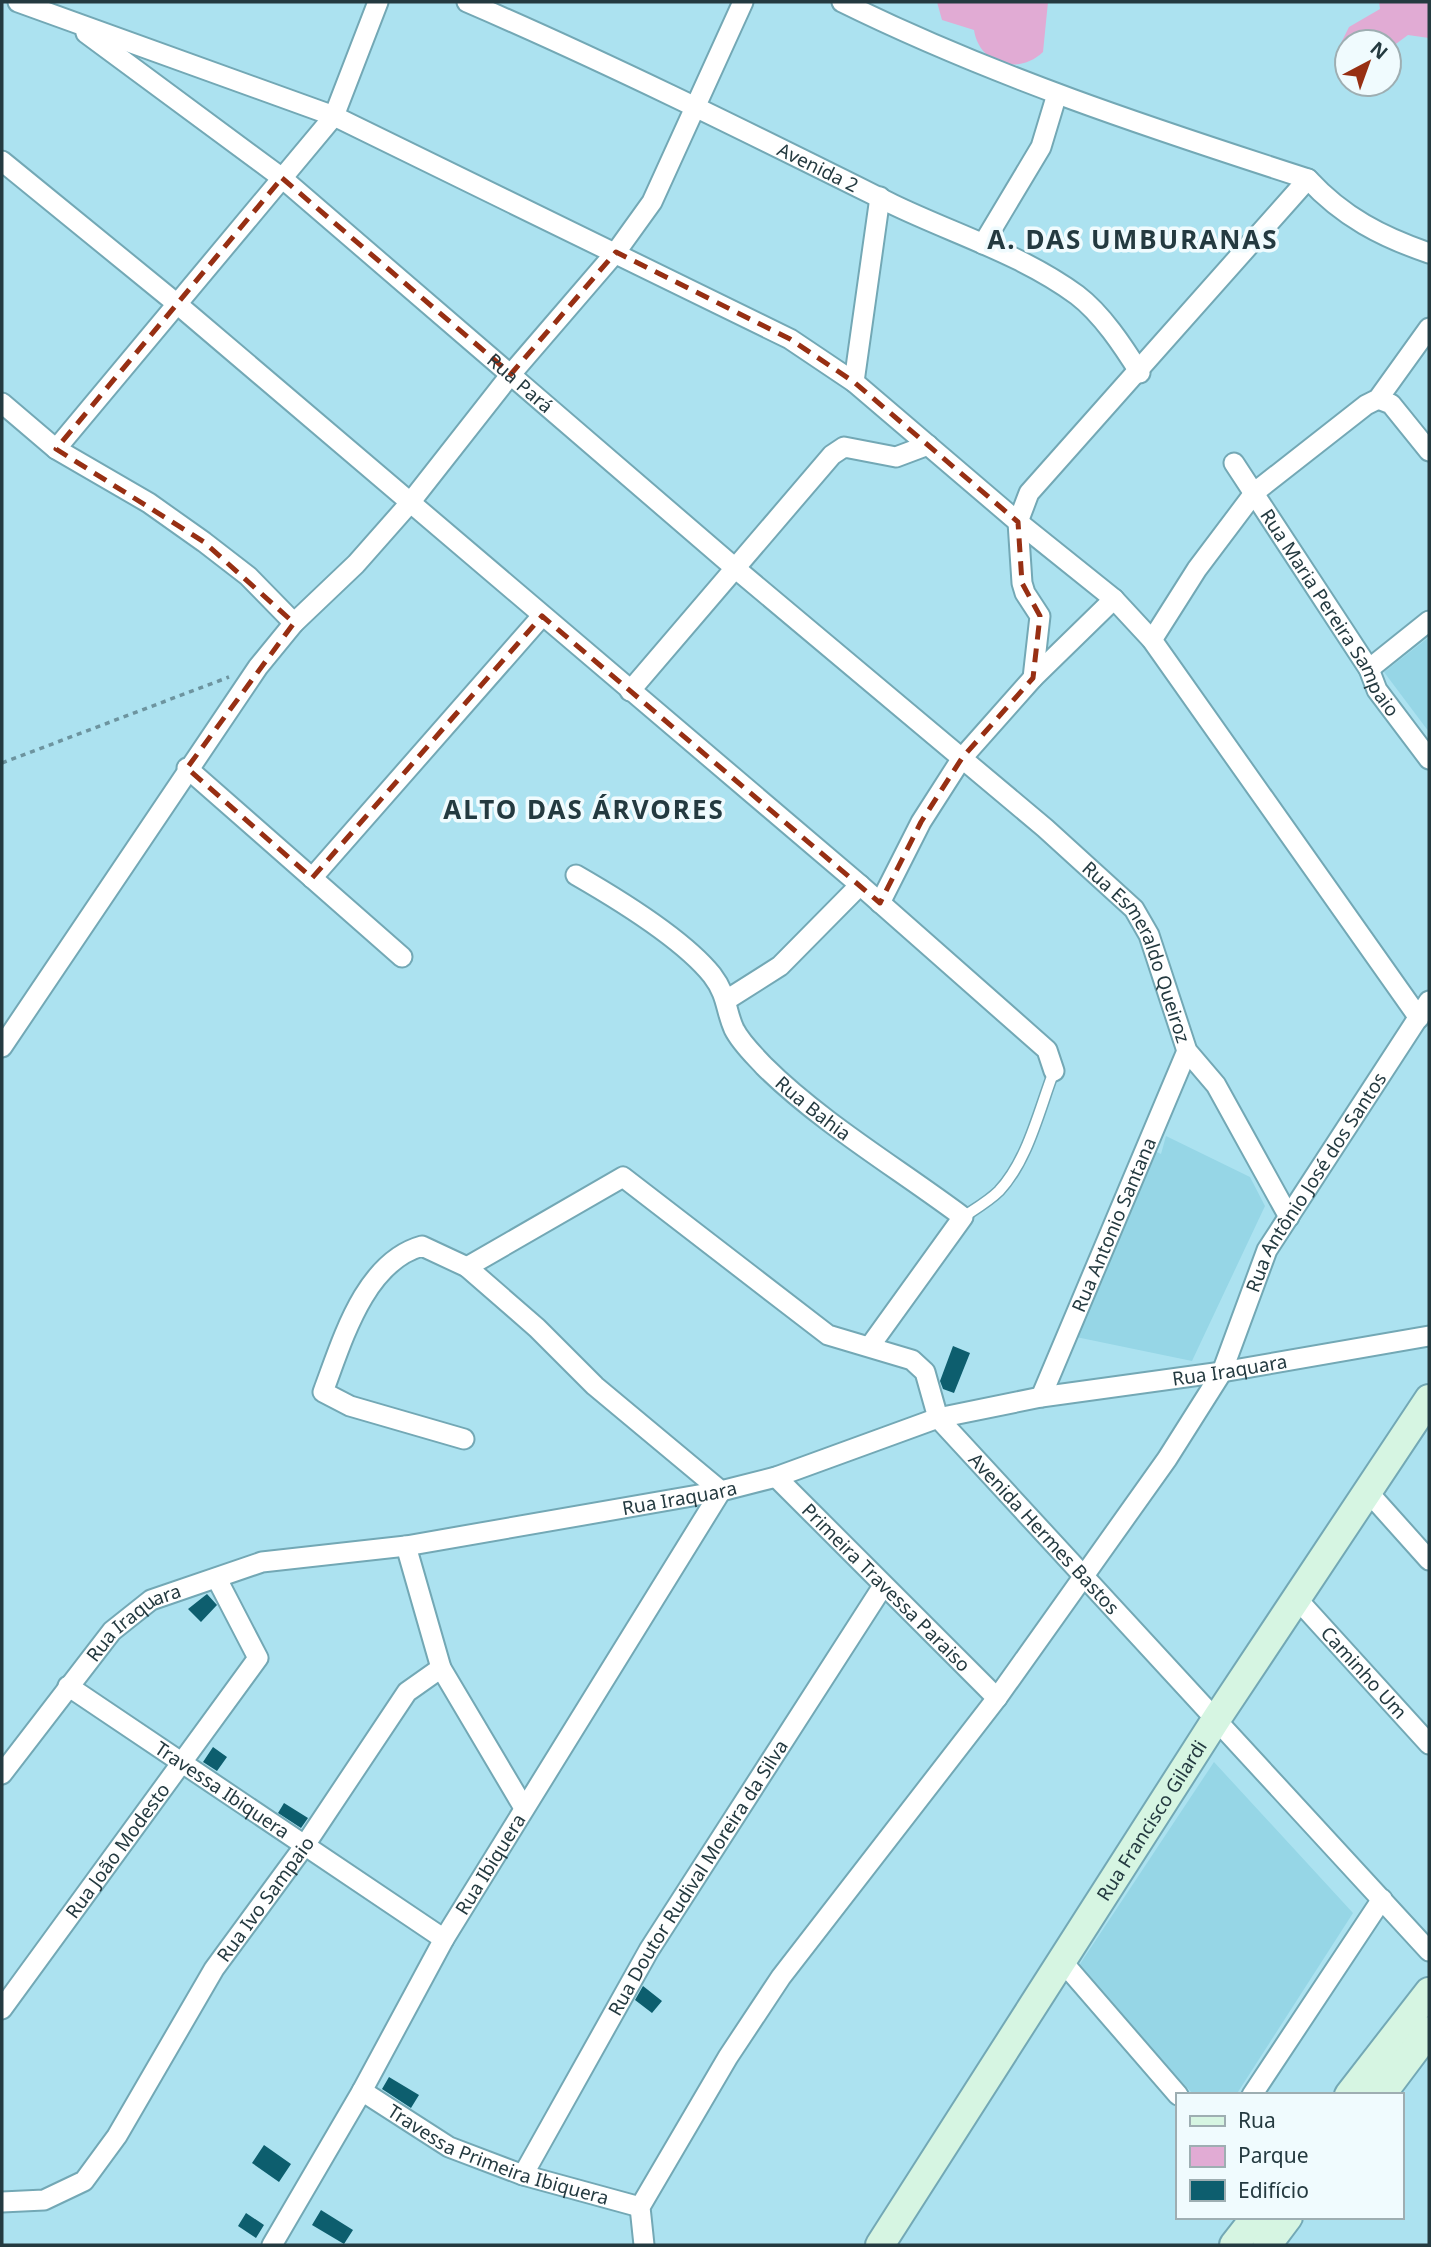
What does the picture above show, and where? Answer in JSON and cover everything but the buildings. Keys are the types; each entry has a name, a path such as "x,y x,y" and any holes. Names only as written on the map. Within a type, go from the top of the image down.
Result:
{"street":[{"path":"18,2 334,116 790,339 854,382 1018,522 1114,598 1152,640 1424,1010"},
{"path":"56,449 334,116 378,2"},
{"name":"Avenida 2","path":"467,2 694,106 1038,270 1079,297 1103,322 1140,373"},
{"path":"2,1046 187,768 258,667 294,623 356,564 409,504 511,374 616,252 652,202 743,2"},
{"path":"842,2 899,30 1057,94 1308,179 1329,202 1377,233 1429,253"},
{"name":"Rua Pará","path":"69,20 282,178 735,568 962,758"},
{"path":"982,244 1041,147 1057,94"},
{"path":"2,161 176,303 860,885 1039,1041 1051,1057 1054,1071"},
{"path":"1033,678 1040,616 1025,593 1018,522 1029,493 1140,373 1308,179"},
{"path":"854,382 880,197"},
{"path":"1152,640 1197,569 1255,492 1366,405 1378,399 1429,328"},
{"path":"1378,399 1391,404 1429,451"},
{"path":"2,402 56,449 149,503 204,542 248,576 294,623"},
{"path":"630,691 832,455 844,447 896,457 928,445"},
{"name":"Rua Maria Pereira Sampaio","path":"1234,463 1369,669 1377,690 1429,759"},
{"path":"880,903 921,822 962,758 1033,678 1114,598"},
{"path":"312,878 542,616"},
{"path":"1369,669 1429,621"},
{"name":"Rua Esmeraldo Queiroz","path":"962,758 1134,909 1149,935 1187,1051 1216,1086 1289,1217"},
{"path":"187,768 402,957"},
{"name":"Rua Bahia","path":"576,875 684,948 712,974 728,999 733,1027 745,1046 793,1092 963,1217"},
{"path":"728,999 780,965 860,885"},
{"name":"Rua Antônio José dos Santos","path":"639,2207 728,2057 781,1977 997,1698 1167,1460 1222,1372 1267,1250 1424,1010"},
{"name":"Rua Antonio Santana","path":"1041,1397 1187,1051"},
{"name":"Avenida Hermes Bastos","path":"467,1268 623,1177 828,1335 912,1360 925,1372 938,1418 1429,1951"},
{"path":"870,1346 963,1217"},
{"path":"464,1439 350,1406 323,1392 349,1320 373,1283 406,1250 422,1246 467,1268 537,1328 595,1386 721,1491"},
{"name":"Rua Iraquara","path":"2,1774 112,1631 134,1612 151,1600 262,1562 406,1546 721,1491 776,1476 938,1418 1041,1397 1222,1372 1429,1336"},
{"name":"Rua Francisco Gilardi","path":"880,2245 1217,1718 1298,1600 1429,1399"},
{"name":"Primeira Travessa Paraiso","path":"776,1476 997,1698"},
{"name":"Rua Ibiquera","path":"272,2245 362,2091 444,1939 721,1491"},
{"path":"1369,1493 1429,1560"},
{"path":"406,1546 441,1668 524,1808"},
{"name":"Rua João Modesto","path":"2,2009 258,1658 217,1579"},
{"name":"Rua Doutor Rudival Moreira da Silva","path":"523,2175 649,1950 883,1586"},
{"name":"Caminho Um","path":"1298,1600 1429,1744"},
{"name":"Rua Ivo Sampaio","path":"2,2203 44,2200 84,2181 117,2136 214,1969 305,1845 407,1692 441,1668"},
{"name":"Travessa Ibiquera","path":"68,1686 444,1939"},
{"path":"1253,2093 1382,1899"},
{"path":"1061,1960 1176,2093"},
{"path":"1381,2093 1388,2065 1429,1992"},
{"path":"1352,2093 1429,2031"},
{"name":"Travessa Primeira Ibiquera","path":"362,2091 449,2147 523,2175 639,2207"},
{"path":"639,2207 644,2245"},
{"path":"1234,2245 1254,2219"},
{"path":"1267,2245 1286,2219"}],"lane":[{"path":"963,1217 1007,1182 1021,1156 1054,1071"}],"path":[{"path":"2,763 258,667"}],"highlighted area":[{"path":"282,178 511,374 616,252 790,339 854,382 1018,522 1022,583 1040,616 1033,678 962,758 921,822 880,903 542,616 312,878 187,768 294,623 204,542 56,449"}],"shaded area":[{"path":"1429,637 1429,732 1384,672"},
{"path":"1166,1136 1250,1177 1265,1206 1192,1361 1076,1337 1152,1150 1161,1154"},
{"path":"1214,1762 1353,1913 1237,2093 1192,2093 1076,1970"}],"green space":[{"path":"937,2 1048,2 1043,52 1022,63 1001,63 983,51 974,30 942,20"},
{"path":"1379,2 1429,2 1429,38 1408,35 1403,39 1403,28 1348,28 1380,9"}],"district":[{"name":"A. DAS UMBURANAS","path":"1133,240"},
{"name":"ALTO DAS ÁRVORES","path":"584,810"}]}
